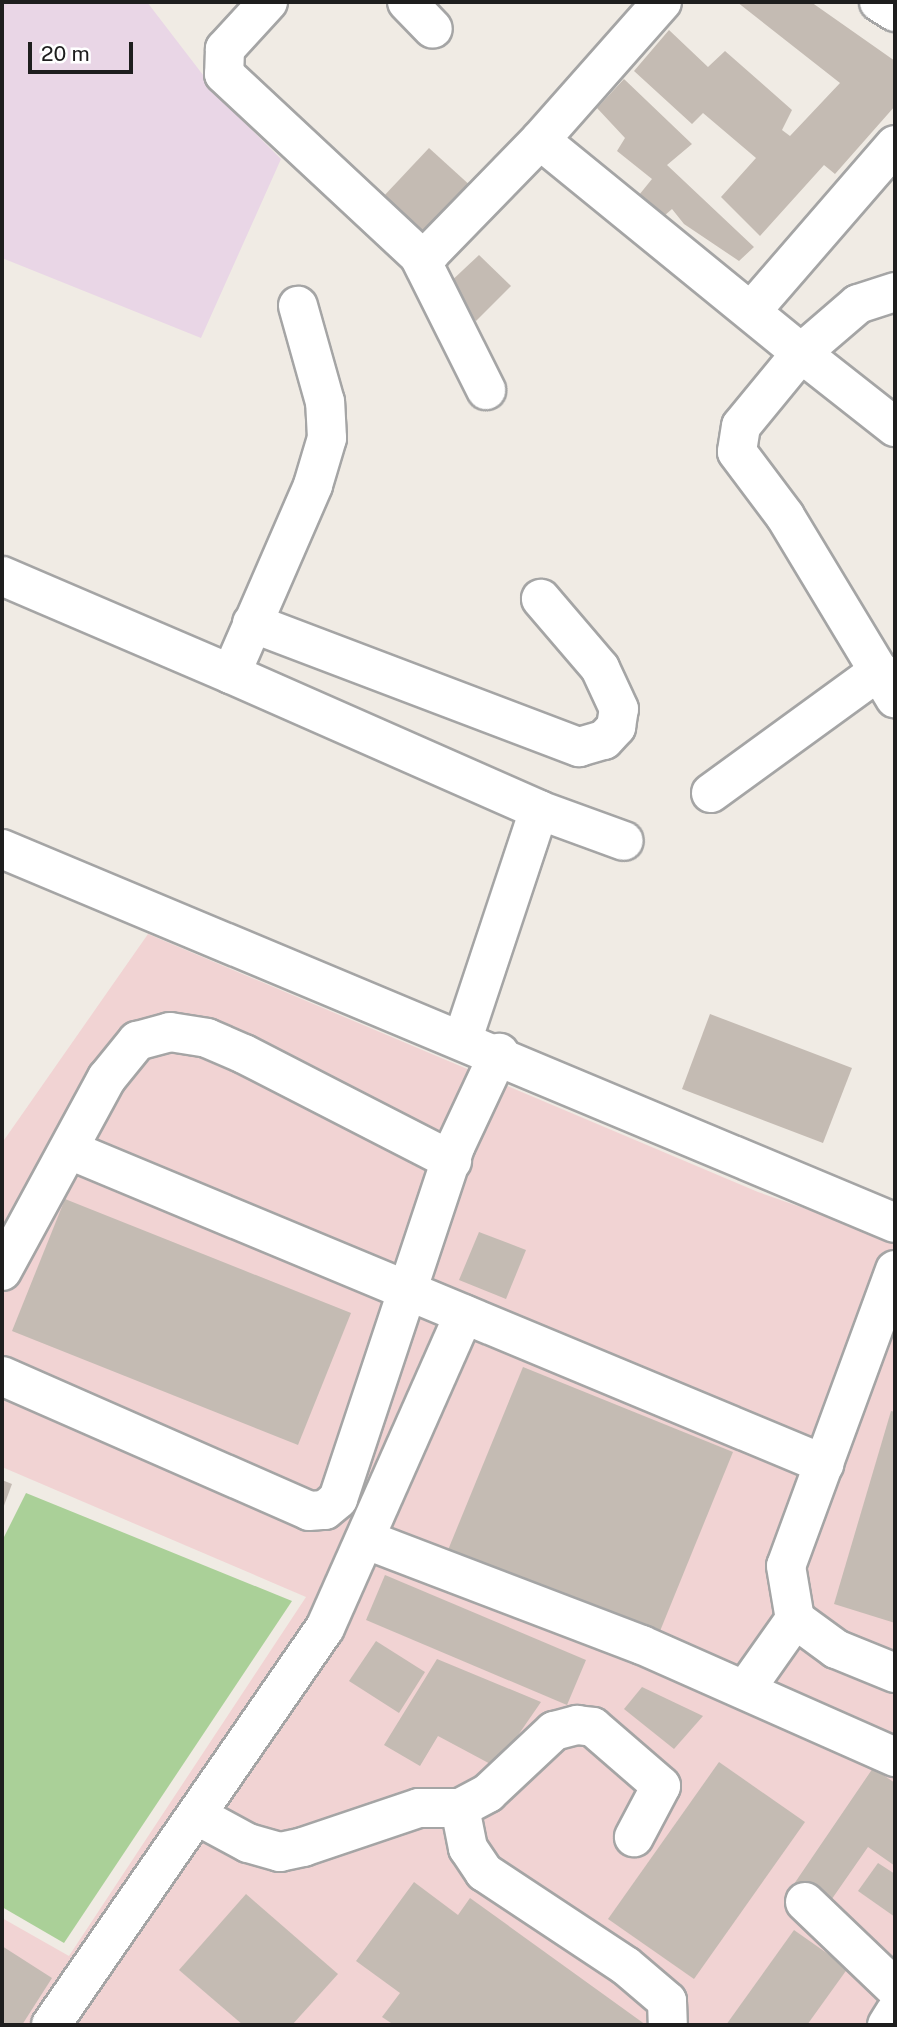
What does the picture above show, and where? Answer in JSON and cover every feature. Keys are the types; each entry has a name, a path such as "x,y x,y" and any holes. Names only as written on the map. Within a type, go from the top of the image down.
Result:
{"street":[{"path":"268,2 225,50 224,75 419,256 486,390"},
{"path":"419,256 430,252 540,140 662,2"},
{"path":"879,2 895,12"},
{"path":"540,140 624,214 753,309 801,354 895,427"},
{"path":"753,309 895,145"},
{"path":"711,793 887,684 785,516 737,452 741,426 801,354 858,304 895,292"},
{"path":"231,674 327,438 325,402 298,306"},
{"path":"2,576 539,810 624,841"},
{"path":"252,623 579,747 604,740 616,727 619,709 600,668 541,599"},
{"path":"463,1038 539,810"},
{"path":"2,849 499,1053 895,1223"},
{"path":"2,1271 72,1151 107,1078 137,1041 170,1032 207,1038 244,1054 452,1161"},
{"path":"2,1376 309,1511 325,1510 338,1499 452,1161 499,1053"},
{"path":"72,1151 824,1464"},
{"path":"895,1270 786,1566 795,1619 836,1649 895,1673"},
{"path":"51,2025 198,1816 325,1628 367,1540 464,1314"},
{"path":"367,1540 642,1645 895,1757"},
{"path":"745,1690 795,1619"},
{"path":"198,1816 248,1843 280,1852 419,1808 460,1808 488,1793 554,1731 593,1727 661,1786 634,1837"},
{"path":"460,1808 468,1848 484,1872 636,1975 667,2001 668,2025"},
{"path":"805,1902 895,1988"},
{"path":"887,2025 895,2012"}],"shaded area":[{"path":"2,2 147,2 223,101 281,159 201,338 2,258"},
{"path":"148,934 758,1192 895,1240 895,2025 2,2025 2,1918 69,1956 306,1597 2,1467 2,1143"}],"green space":[{"path":"26,1493 292,1601 64,1943 2,1907 2,1541"}],"building":[{"path":"737,2 811,2 895,61 895,106 835,174 824,165 760,236 721,197 756,158 703,113 692,124 634,71 669,30 708,67 725,51 792,110 782,130 790,136 840,83"},
{"path":"624,79 692,144 667,165 754,247 739,261 684,224 672,209 664,216 639,195 652,179 617,151 625,138 597,108"},
{"path":"429,148 473,188 424,234 382,198"},
{"path":"479,255 511,286 476,321 447,285"},
{"path":"710,1014 852,1068 823,1143 682,1089"},
{"path":"65,1199 351,1313 298,1445 12,1331"},
{"path":"479,1232 526,1250 506,1299 459,1280"},
{"path":"523,1367 733,1452 658,1636 448,1550"},
{"path":"891,1411 895,1412 895,1623 834,1604"},
{"path":"2,1480 12,1484 2,1511"},
{"path":"385,1575 586,1660 567,1705 366,1620"},
{"path":"376,1641 425,1672 399,1713 349,1681"},
{"path":"437,1659 541,1702 496,1767 438,1736 420,1766 384,1745"},
{"path":"642,1687 703,1716 674,1749 624,1709"},
{"path":"719,1762 805,1822 694,1979 608,1919"},
{"path":"873,1768 895,1783 895,1866 868,1847 827,1906 794,1884"},
{"path":"878,1863 895,1874 895,1917 858,1891"},
{"path":"414,1882 458,1915 470,1898 646,2025 394,2025 382,2017 400,1993 356,1961"},
{"path":"246,1894 338,1974 292,2025 243,2025 179,1970"},
{"path":"794,1930 848,1968 807,2025 726,2025"},
{"path":"2,1946 52,1978 22,2025 2,2025"}]}
